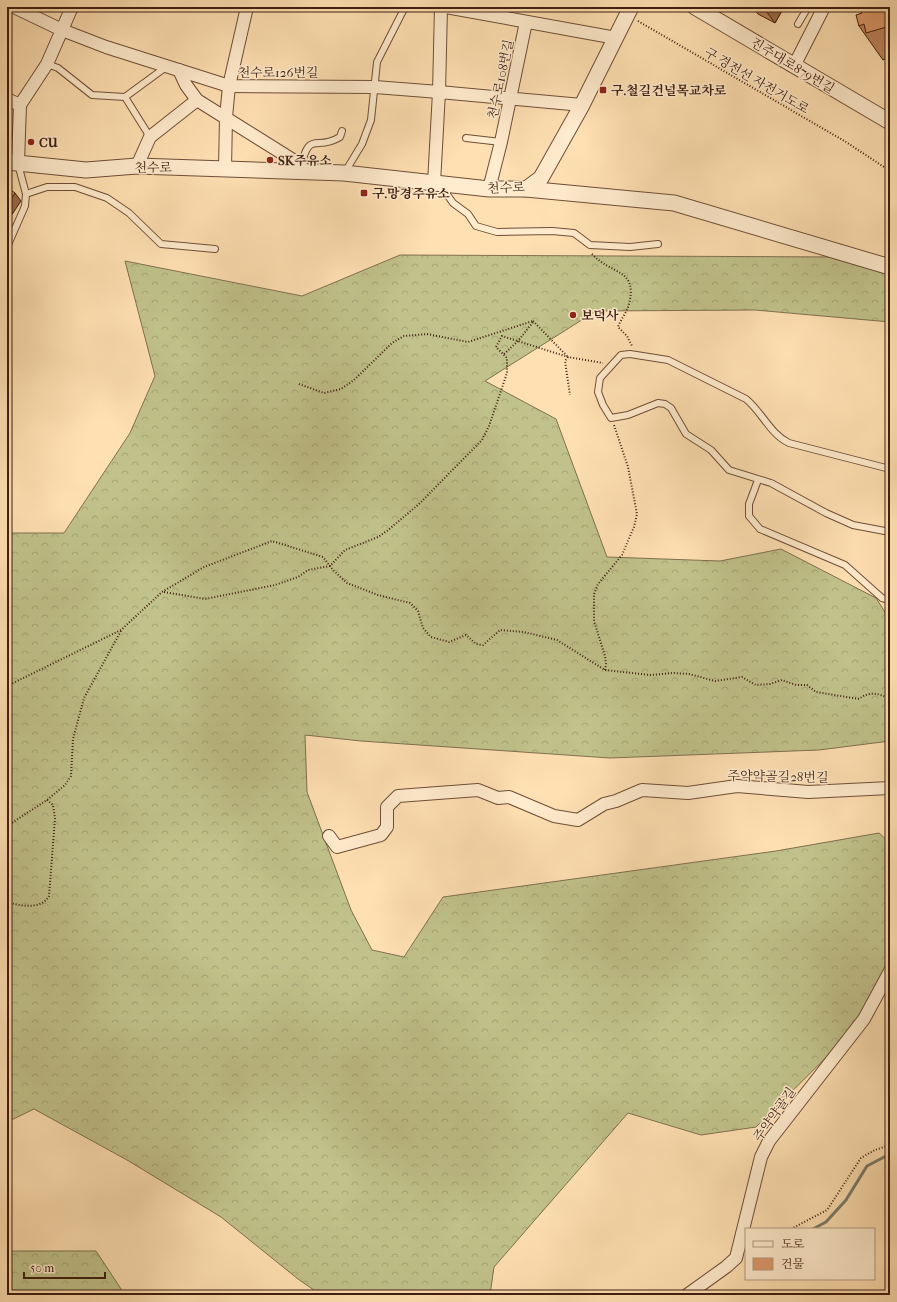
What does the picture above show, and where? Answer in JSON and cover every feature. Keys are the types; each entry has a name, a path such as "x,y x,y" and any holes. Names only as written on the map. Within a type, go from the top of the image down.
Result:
{"street":[{"name":"천수로126번길","path":"14,7 62,30 126,54 230,86 375,87 582,105"},
{"path":"12,162 20,105 47,64 72,7"},
{"name":"천수로126번길","path":"225,169 226,117 230,86 248,7"},
{"path":"437,183 441,7"},
{"path":"446,7 616,38"},
{"name":"진주대로879번길","path":"695,7 890,122"},
{"path":"794,66 824,7"},
{"name":"천수로","path":"12,162 86,170 137,166 225,169 300,169 489,189 526,189 540,178 582,105 630,11"},
{"name":"천수로108번길","path":"489,189 502,142 509,99 526,22"},
{"path":"179,70 186,85 197,100 226,117 300,169"},
{"path":"7,99 20,105"},
{"path":"137,166 150,137 197,100"},
{"path":"526,189 674,203 890,267"},
{"name":"주약약골길28번길","path":"329,836 337,847 381,835 387,827 388,807 398,796 478,790 498,798 509,797 554,816 578,820 604,804 616,801 642,790 688,793 737,786 808,792 890,788"},
{"name":"주약약골길","path":"687,1295 736,1258 761,1157 769,1141 864,1019 890,972"}],"lane":[{"path":"344,173 362,144 370,120 377,62 405,7"},
{"path":"798,24 808,7"},
{"path":"47,64 58,68 92,95 126,97 162,65"},
{"path":"126,97 150,137"},
{"path":"300,169 305,150 311,143 316,142 324,144 335,140 340,137 342,131"},
{"path":"466,138 502,142"},
{"path":"7,247 25,206 26,194 12,162"},
{"path":"437,183 453,203 468,214 476,226 498,232 574,232 590,246 630,247 658,244"},
{"path":"26,194 47,187 75,187 107,198 128,213 161,244 215,249"},
{"path":"890,470 789,443 779,436 754,406 746,399 668,360 630,354 621,355 600,378 598,392 603,405 611,418 628,415 658,403 665,404 671,408 686,434 711,450 729,470 771,483 826,513 853,525 890,532"},
{"path":"758,480 749,504 749,516 760,529 845,564 882,598 890,600"}],"path":[{"name":"구 경전선 자전거도로","path":"630,11 846,142 890,171"},
{"path":"590,246 590,251 598,260 622,274 630,281 631,289 629,303 618,327 632,345"},
{"path":"504,354 518,341 533,321"},
{"path":"533,321 568,357"},
{"path":"300,384 324,393 341,389 354,380 392,343 404,336 427,334 468,342 533,321"},
{"path":"162,592 205,599 275,585 298,577 308,570 330,566 345,550 378,537 406,517 482,440 489,426 507,373 508,362 504,354 496,347 502,336 568,357 611,365"},
{"path":"568,357 565,361 570,395"},
{"path":"605,670 605,656 594,621 594,594 598,584 622,556 634,527 636,514 628,467 611,418"},
{"path":"7,686 121,630 162,592 204,567 272,541 323,557 347,583 378,595 410,603 418,611 423,628 430,637 449,642 466,635 476,644 483,645 500,630 516,631 557,640 605,670 650,675 673,673 689,674 715,681 742,676 756,685 770,684 782,680 796,685 807,685 816,692 836,696 859,699 864,695 880,693 890,700"},
{"path":"7,826 47,800 65,785 71,776 73,739 84,698 121,630"},
{"path":"7,902 24,906 32,906 43,903 49,896 55,818 53,805 47,800"},
{"path":"793,1228 828,1210 861,1158 875,1150 890,1145"}],"green space":[{"path":"400,255 841,257 890,273 890,322 755,310 596,311 485,381 556,419 607,557 720,561 781,549 876,598 890,620 890,741 819,750 610,758 361,741 305,735 307,792 351,910 372,950 404,957 443,897 776,851 879,833 890,843 890,981 878,1006 756,1127 701,1135 628,1113 494,1267 490,1295 321,1295 298,1279 221,1217 127,1160 34,1109 7,1122 7,533 64,533 130,433 155,376 125,261 302,296"},
{"path":"7,1251 96,1251 125,1295 7,1295"}],"building":[{"path":"866,7 890,7 890,26 866,33 864,24 859,26 856,15 862,13 860,9"},
{"path":"7,187 15,193 7,205"}],"waterway":[{"path":"815,1228 826,1222 846,1200 867,1166 890,1154"}],"place":[{"name":"구.철길건널목교차로","path":"603,90"},
{"name":"CU","path":"31,142"},
{"name":"SK주유소","path":"270,160"},
{"name":"구.망경주유소","path":"364,193"},
{"name":"보덕사","path":"573,315"}]}
